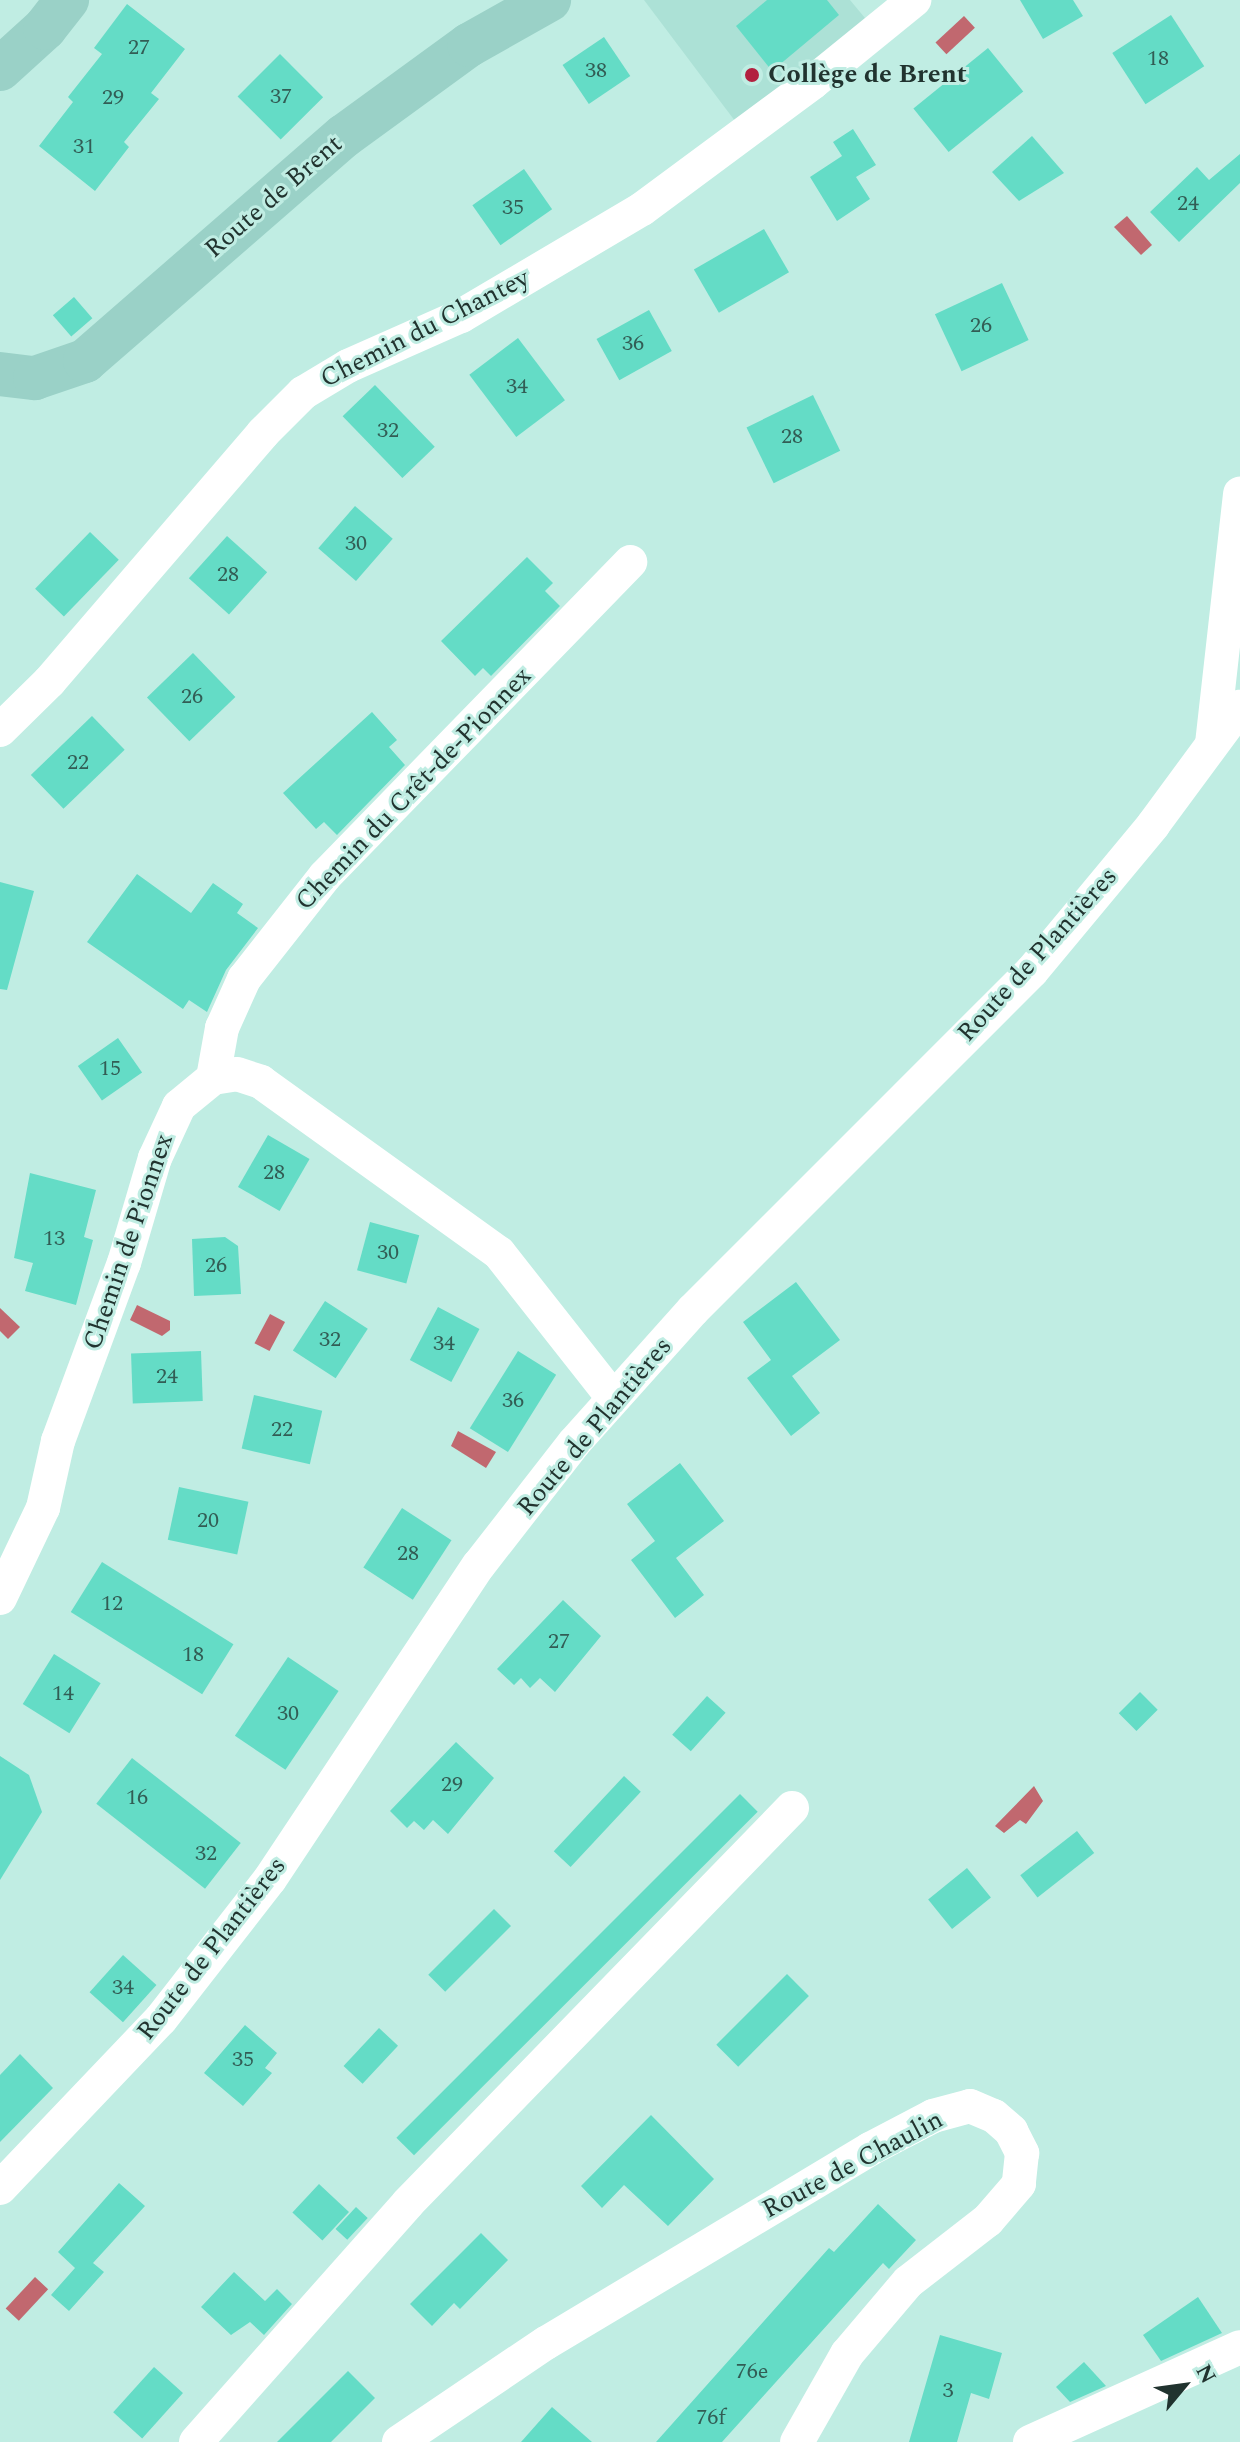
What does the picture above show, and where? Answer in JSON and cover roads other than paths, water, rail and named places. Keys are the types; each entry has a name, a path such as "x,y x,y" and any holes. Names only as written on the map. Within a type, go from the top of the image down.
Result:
{"main road":[{"path":"0,69 45,28 67,0"},
{"name":"Route de Brent","path":"0,374 35,378 85,361 344,136 469,45 549,0"}],"street":[{"name":"Chemin du Chantey","path":"0,730 49,682 303,393 348,366 461,316 642,209 812,83 914,0"},
{"path":"1211,751 1240,494"},
{"name":"Chemin du Crêt-de-Pionnex","path":"213,1078 222,1028 244,979 325,876 630,562"},
{"name":"Route de Plantières","path":"0,2188 161,2019 261,1891 479,1565 613,1398 693,1310 1032,971 1211,751 1240,707"},
{"path":"213,1078 237,1074 261,1082 499,1253 613,1398"},
{"name":"Chemin de Pionnex","path":"0,1598 43,1508 58,1441 124,1263 155,1158 179,1106 213,1078"},
{"path":"196,2442 408,2203 792,1808"},
{"name":"Route de Chaulin","path":"399,2442 559,2335 870,2149 933,2116 970,2106 994,2116 1011,2131 1022,2153 1019,2184 988,2220 908,2282 847,2354 797,2442"},
{"path":"1030,2442 1240,2347"}],"place":[{"name":"Collège de Brent","path":"752,75"}]}
